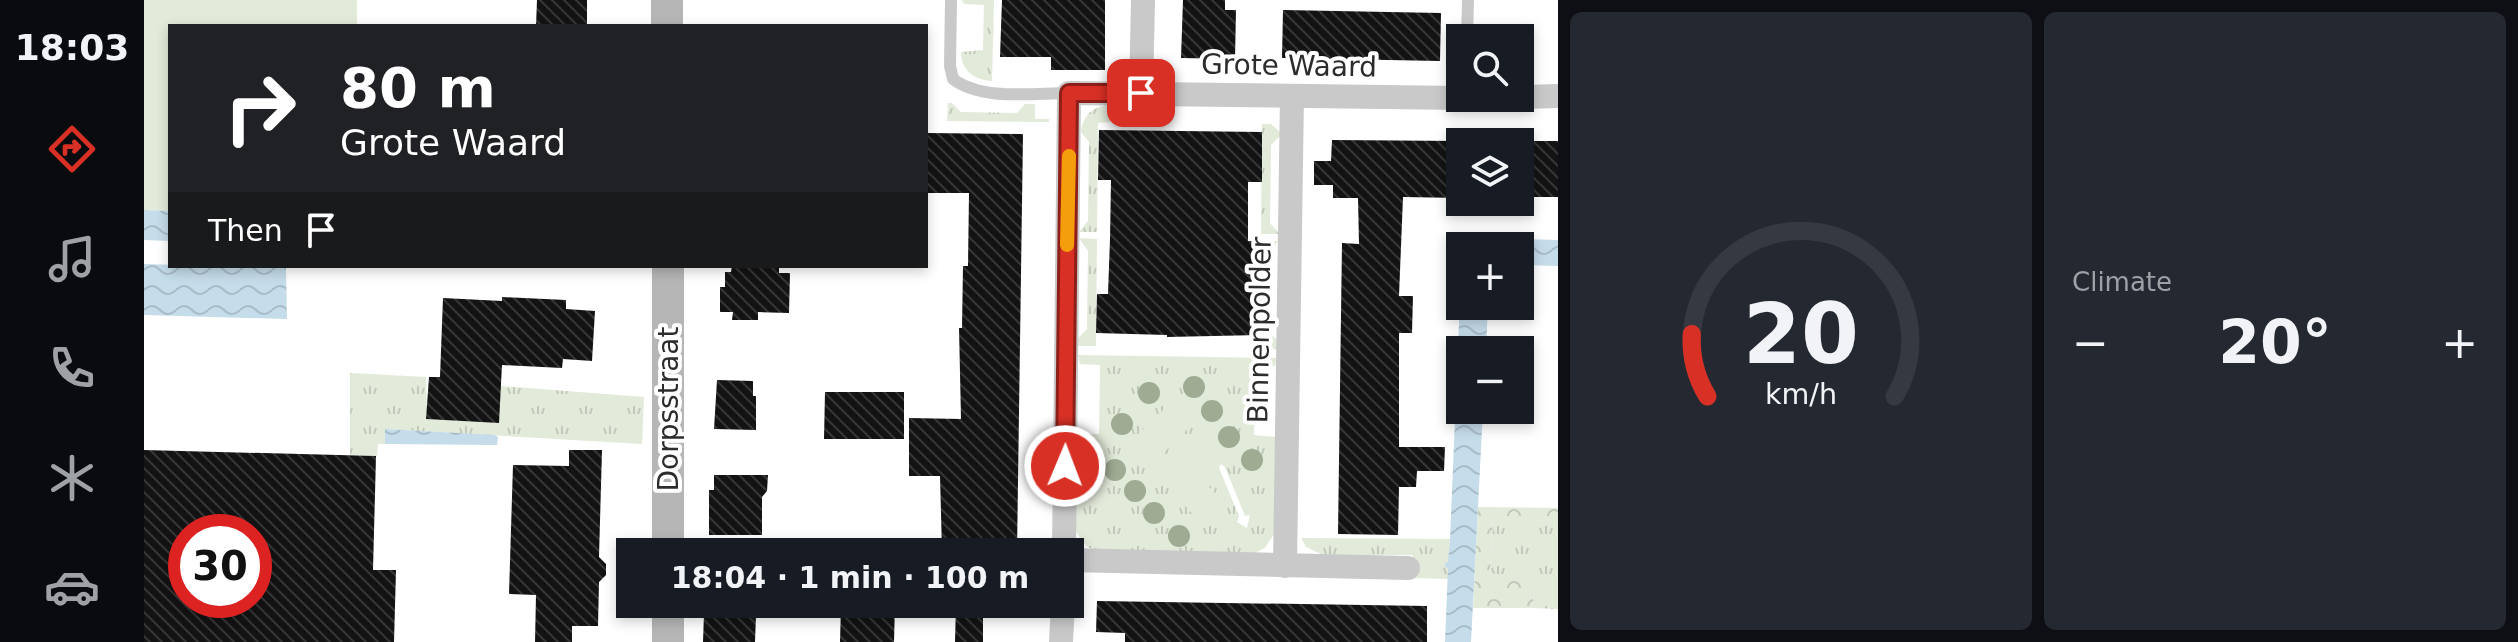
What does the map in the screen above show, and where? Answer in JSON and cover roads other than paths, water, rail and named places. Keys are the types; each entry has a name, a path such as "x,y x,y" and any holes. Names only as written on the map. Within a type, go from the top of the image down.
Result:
{"street":[{"path":"667,0 667,24"},
{"path":"1141,93 1143,0"},
{"path":"1064,538 1069,93"},
{"name":"Grote Waard","path":"1069,93 1446,98"},
{"name":"Binnenpolder","path":"1285,566 1292,96"},
{"path":"1534,97 1558,96"},
{"name":"Dorpsstraat","path":"668,268 668,538"},
{"path":"1084,560 1408,568"},
{"path":"668,618 668,642"},
{"path":"1061,642 1062,618"}],"lane":[{"path":"951,0 950,66 953,79 965,88 980,92 1069,93"},
{"path":"1467,24 1468,0"}],"water":[{"path":"144,210 168,211 168,241 144,240"},
{"path":"1534,239 1558,240 1558,266 1534,265"},
{"path":"144,264 168,265 168,268 286,268 287,319 144,315"},
{"path":"1459,320 1487,320 1487,336 1458,336"},
{"path":"1455,424 1482,424 1471,642 1445,642 1448,568 1445,563 1448,562"},
{"path":"385,429 498,437 497,445 385,444"}]}
